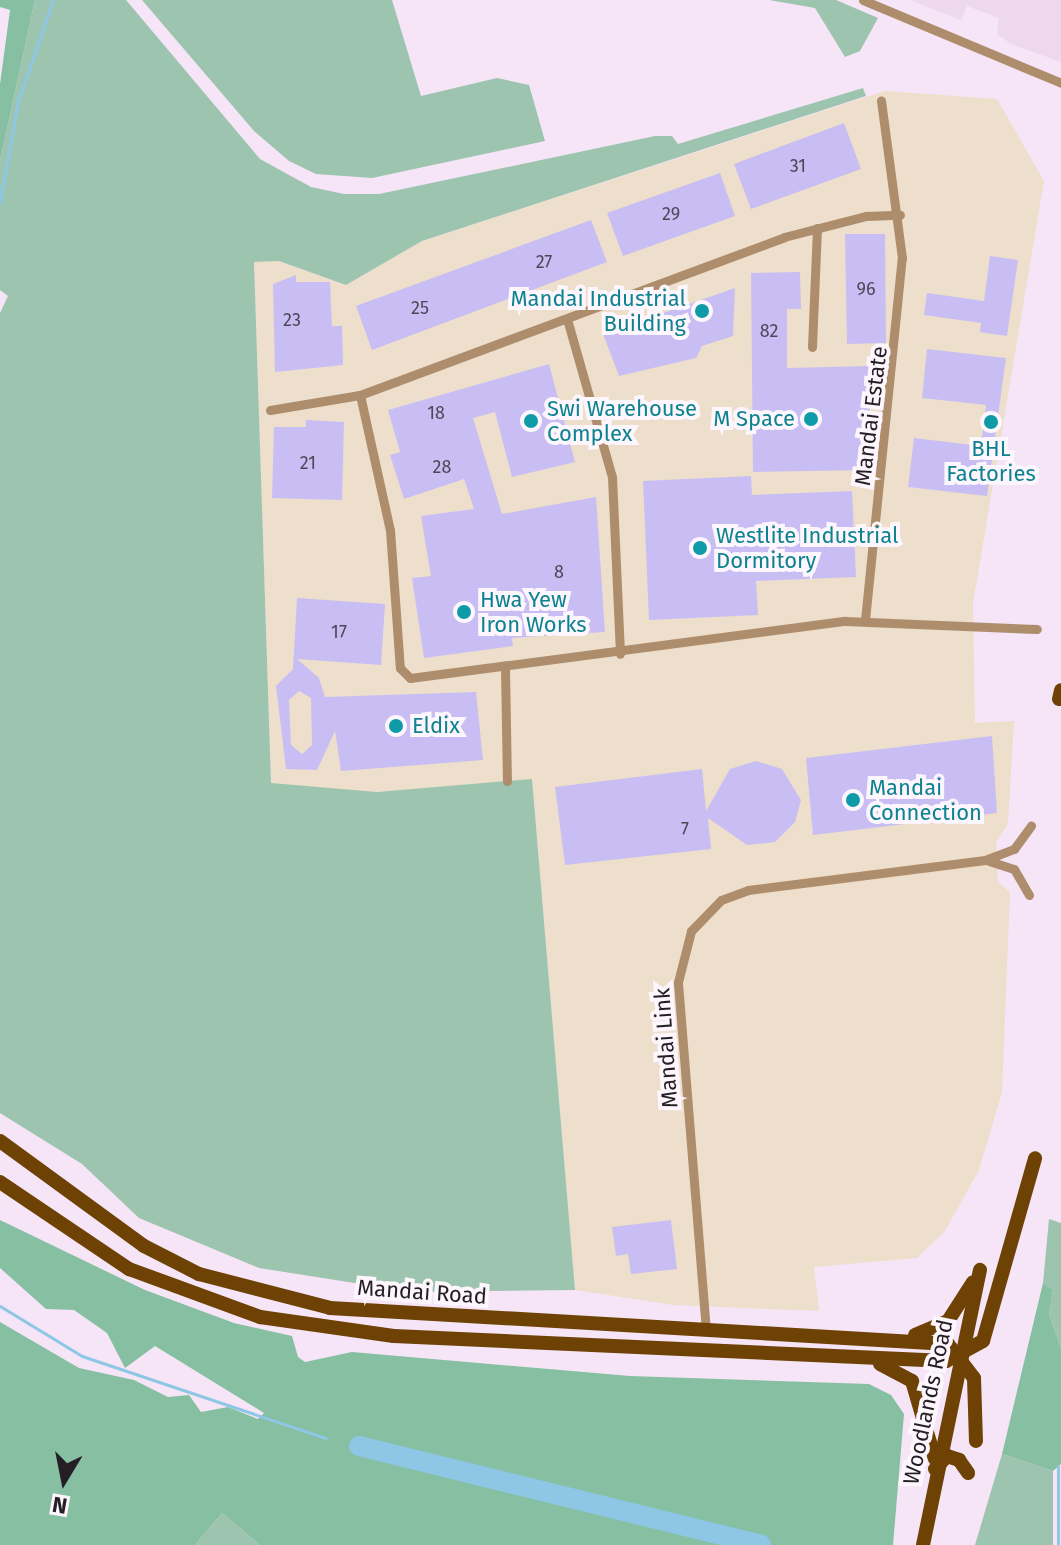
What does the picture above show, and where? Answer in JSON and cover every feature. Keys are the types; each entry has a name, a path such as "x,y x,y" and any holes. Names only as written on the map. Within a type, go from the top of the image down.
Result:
{"main road":[{"name":"Mandai Road","path":"0,1141 144,1246 199,1274 330,1308 706,1331 887,1337"},
{"path":"960,1355 978,1347 986,1334 1035,1158"},
{"name":"Mandai Road","path":"0,1182 129,1269 220,1305 351,1332 862,1358 946,1361 960,1355"},
{"name":"Woodlands Road","path":"923,1545 936,1466 980,1270 954,1315 933,1331"},
{"path":"887,1337 933,1331 959,1320 973,1298"},
{"path":"486,1318 487,1331 505,1341"},
{"path":"887,1337 938,1341 960,1355 976,1390 976,1441"},
{"path":"862,1358 912,1381 936,1466 947,1456 959,1460 968,1473"}],"street":[{"path":"863,0 1061,83"},
{"name":"Mandai Estate","path":"865,620 898,345 900,215 881,100"},
{"path":"270,410 360,395 817,228 900,215"},
{"path":"812,347 817,228"},
{"path":"567,319 612,477 620,654"},
{"path":"360,395 390,530 400,668 421,679 865,620 1037,629"},
{"path":"505,669 507,781"},
{"name":"Mandai Link","path":"706,1331 678,982 691,931 721,900 748,890 985,860 1014,849 1031,826"},
{"path":"985,860 1014,869 1029,895"}],"shaded area":[{"path":"910,0 1061,0 1061,62 1011,44 997,34 999,18 967,6 961,20"},
{"path":"885,91 997,99 1044,181 973,603 975,723 1014,721 1008,824 996,842 998,882 1010,892 1002,1092 979,1170 945,1231 917,1258 814,1267 819,1311 673,1305 575,1290 532,780 377,792 271,784 254,262 279,261 346,285 422,241"}],"green space":[{"path":"0,0 35,0 0,161 0,84 10,10 0,7"},
{"path":"35,0 126,0 260,159 311,187 344,194 379,194 655,136 672,136 678,144 863,88 866,96 422,241 346,285 279,261 254,262 271,783 377,792 532,779 575,1290 412,1292 259,1268 139,1218 82,1164 0,1113 0,313 8,296 0,290 0,161"},
{"path":"142,0 392,0 421,96 497,78 529,85 545,141 372,178 316,174 289,161 254,131"},
{"path":"769,0 836,0 878,18 860,51 845,57 815,8"},
{"path":"1049,1219 1061,1223 1061,1348 1049,1315 1053,1290 1043,1283"},
{"path":"0,1220 145,1290 234,1323 292,1336 298,1357 305,1362 352,1352 630,1376 869,1384 891,1395 904,1414 893,1545 260,1545 222,1513 195,1545 0,1545 0,1322 79,1368 134,1380 168,1397 189,1395 201,1412 228,1407 258,1419 264,1413 155,1346 125,1368 107,1333 74,1310 46,1309 0,1268"},
{"path":"1043,1283 1053,1290 1049,1315 1061,1348 1061,1464 1053,1471 1002,1454"},
{"path":"1002,1454 1053,1471 1053,1545 975,1545"},
{"path":"222,1513 260,1545 195,1545"}],"building":[{"path":"844,123 861,169 751,209 734,164"},
{"path":"720,173 735,216 623,256 607,213"},
{"path":"591,220 607,262 372,350 356,306"},
{"path":"845,234 885,234 886,343 847,344"},
{"path":"990,256 1018,260 1007,336 980,332 981,323 924,315 927,293 984,301"},
{"name":"M Space","path":"800,272 801,309 787,309 787,368 869,366 871,470 753,472 751,273"},
{"path":"296,275 296,282 330,282 332,326 342,326 343,365 275,372 273,284"},
{"name":"Mandai Industrial Building","path":"735,288 733,336 702,346 696,358 619,376 603,334"},
{"name":"BHL Factories","path":"927,349 1006,358 987,496 908,487 914,438 981,446 986,405 922,398"},
{"path":"549,364 575,462 512,477 495,412 473,418 502,514 596,497 605,632 512,638 513,646 424,658 412,578 431,576 421,516 474,509 464,479 404,499 390,455 400,452 388,410"},
{"path":"306,420 344,422 342,500 272,498 274,427 306,427"},
{"name":"Westlite Industrial Dormitory","path":"751,476 752,495 852,491 856,577 756,581 758,615 649,620 643,481"},
{"name":"Eldix","path":"297,598 385,604 381,665 297,659 319,678 325,697 476,692 483,760 341,771 335,731 317,770 286,769 276,686 293,669","holes":["299,691 311,698 312,745 302,754 291,745 289,700"]},
{"path":"992,736 997,813 813,835 806,758"},
{"path":"756,761 782,769 801,800 795,822 775,842 747,845 708,818 711,849 565,865 555,787 702,769 706,811 730,769"},
{"path":"671,1220 677,1269 631,1274 628,1254 616,1256 612,1227"}],"waterway":[{"path":"0,202 18,101 53,0"},
{"path":"0,1306 82,1356 326,1438"},
{"path":"359,1446 761,1545"},
{"path":"1058,1466 1058,1545"}],"place":[{"name":"Mandai Industrial Building","path":"702,311"},
{"name":"M Space","path":"811,419"},
{"name":"Swi Warehouse Complex","path":"531,421"},
{"name":"BHL Factories","path":"991,422"},
{"name":"Westlite Industrial Dormitory","path":"700,548"},
{"name":"Hwa Yew Iron Works","path":"464,612"},
{"name":"Eldix","path":"396,726"},
{"name":"Mandai Connection","path":"853,800"}]}
